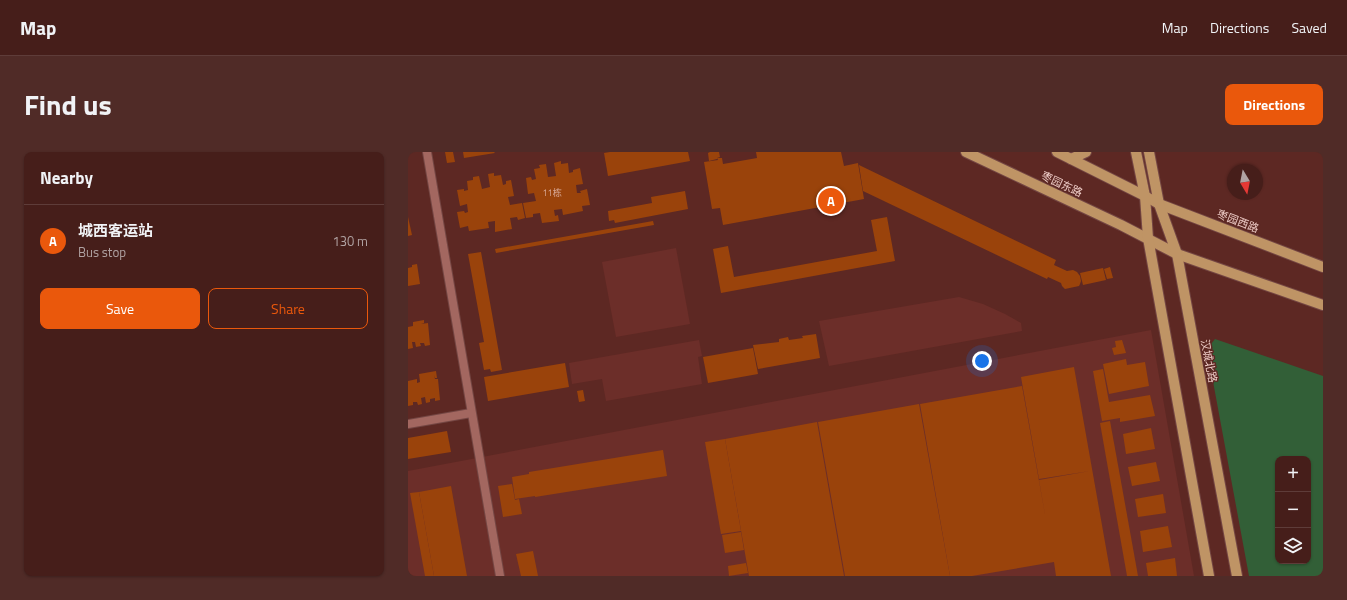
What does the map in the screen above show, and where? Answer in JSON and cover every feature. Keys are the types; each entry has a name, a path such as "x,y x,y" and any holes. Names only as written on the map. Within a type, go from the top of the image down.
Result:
{"main road":[{"name":"枣园东路","path":"966,152 1148,238"},
{"path":"1057,152 1145,196"},
{"path":"1071,159 1086,152"},
{"path":"1136,152 1145,196 1148,238 1210,576"},
{"name":"汉城北路","path":"1149,152 1159,204 1177,254 1237,576"},
{"name":"枣园西路","path":"1145,196 1159,204 1323,267"},
{"path":"1148,238 1177,254 1323,305"}],"street":[{"path":"427,152 500,576"},
{"path":"408,424 471,412"}],"shaded area":[{"path":"676,248 690,324 616,337 602,262"},
{"path":"959,297 983,304 1005,314 1021,323 1022,331 829,366 819,321"},
{"path":"1151,330 1194,576 408,576 408,471"},
{"path":"699,340 702,356 698,357 702,384 606,401 602,379 572,384 569,363"}],"green space":[{"path":"1215,339 1323,376 1323,576 1249,576 1207,349"}],"building":[{"path":"445,152 453,152 455,162 447,163"},
{"path":"463,152 494,152 495,153 464,158"},
{"path":"688,152 690,161 608,176 604,153"},
{"path":"719,152 720,157 709,161 708,153"},
{"path":"756,152 841,152 844,166 858,163 864,199 723,225 720,208 712,209 704,162 722,158 723,164 757,158"},
{"path":"561,161 561,164 568,163 569,173 580,168 583,184 576,185 577,193 581,193 580,191 587,189 590,205 582,206 583,211 563,215 562,209 554,210 555,216 558,215 559,221 542,223 540,213 533,214 533,217 526,218 523,203 536,201 534,193 528,194 526,178 531,177 532,180 536,179 534,169 540,168 539,165 546,164 548,177 556,176 554,163"},
{"path":"859,165 1056,260 1054,265 1067,271 1073,270 1077,272 1081,281 1079,286 1065,289 1061,283 1048,277 1047,279 863,191"},
{"path":"494,173 494,176 501,175 503,185 506,184 506,181 511,180 514,196 508,197 510,205 522,203 525,218 518,220 517,217 510,218 512,229 495,232 495,221 488,222 489,228 469,231 468,226 460,228 457,212 468,212 467,204 460,206 457,190 468,190 467,181 473,180 473,177 479,176 482,189 490,187 488,174"},
{"path":"685,191 688,209 615,223 614,220 609,221 608,211 652,203 651,197"},
{"path":"408,217 412,235 408,236"},
{"path":"887,217 895,261 721,293 713,249 728,246 734,277 877,251 871,220"},
{"path":"653,221 654,225 496,253 495,249"},
{"path":"481,252 502,370 491,372 490,369 484,370 479,343 484,342 468,254"},
{"path":"417,264 420,284 408,286 408,268"},
{"path":"1110,267 1113,278 1107,279 1104,269"},
{"path":"1103,268 1106,280 1083,285 1080,273"},
{"path":"424,320 424,323 421,324 428,323 430,345 425,346 424,343 420,343 421,346 416,347 415,342 412,342 413,348 408,349 408,327 413,326 413,322"},
{"path":"816,334 820,358 758,369 753,345 779,342 779,339 788,337 789,340"},
{"path":"1122,340 1126,353 1114,355 1112,348 1116,347 1115,341"},
{"path":"753,348 758,374 708,383 703,357"},
{"path":"1126,359 1127,365 1145,362 1149,386 1109,394 1103,364"},
{"path":"565,363 569,387 488,401 484,377"},
{"path":"1074,367 1111,576 1056,576 1054,562 972,576 950,576 920,404 1022,386 1046,520 1039,480 1090,471 1039,479 1021,377"},
{"path":"1103,369 1109,402 1150,395 1155,416 1120,422 1120,418 1102,421 1093,371"},
{"path":"436,371 437,378 435,378 434,375 435,379 438,379 440,400 435,401 435,398 430,399 430,402 426,403 425,397 421,398 422,404 418,405 417,402 413,402 413,405 408,406 408,381 417,379 417,383 420,382 419,374"},
{"path":"583,390 585,401 579,402 577,391"},
{"path":"919,404 950,576 845,576 818,422"},
{"path":"1110,421 1138,576 1127,576 1100,423"},
{"path":"817,422 844,576 749,576 725,439"},
{"path":"1151,428 1155,449 1126,454 1123,434"},
{"path":"447,431 451,452 408,459 408,438"},
{"path":"725,439 741,531 721,534 705,442"},
{"path":"663,450 667,476 515,499 512,477 529,474 529,472"},
{"path":"1156,462 1160,481 1132,486 1128,467"},
{"path":"512,484 515,500 519,499 522,514 503,517 498,486"},
{"path":"451,486 467,576 434,576 419,492"},
{"path":"419,492 434,576 425,576 410,493"},
{"path":"1163,494 1166,513 1138,517 1135,499"},
{"path":"1168,526 1172,547 1143,552 1140,531"},
{"path":"741,532 744,550 725,553 722,535"},
{"path":"533,551 538,576 521,576 516,554"},
{"path":"1175,558 1177,576 1148,576 1146,563"},
{"path":"746,563 748,573 729,576 728,566"}],"place":[{"name":"城西客运站","path":"831,201"}]}
